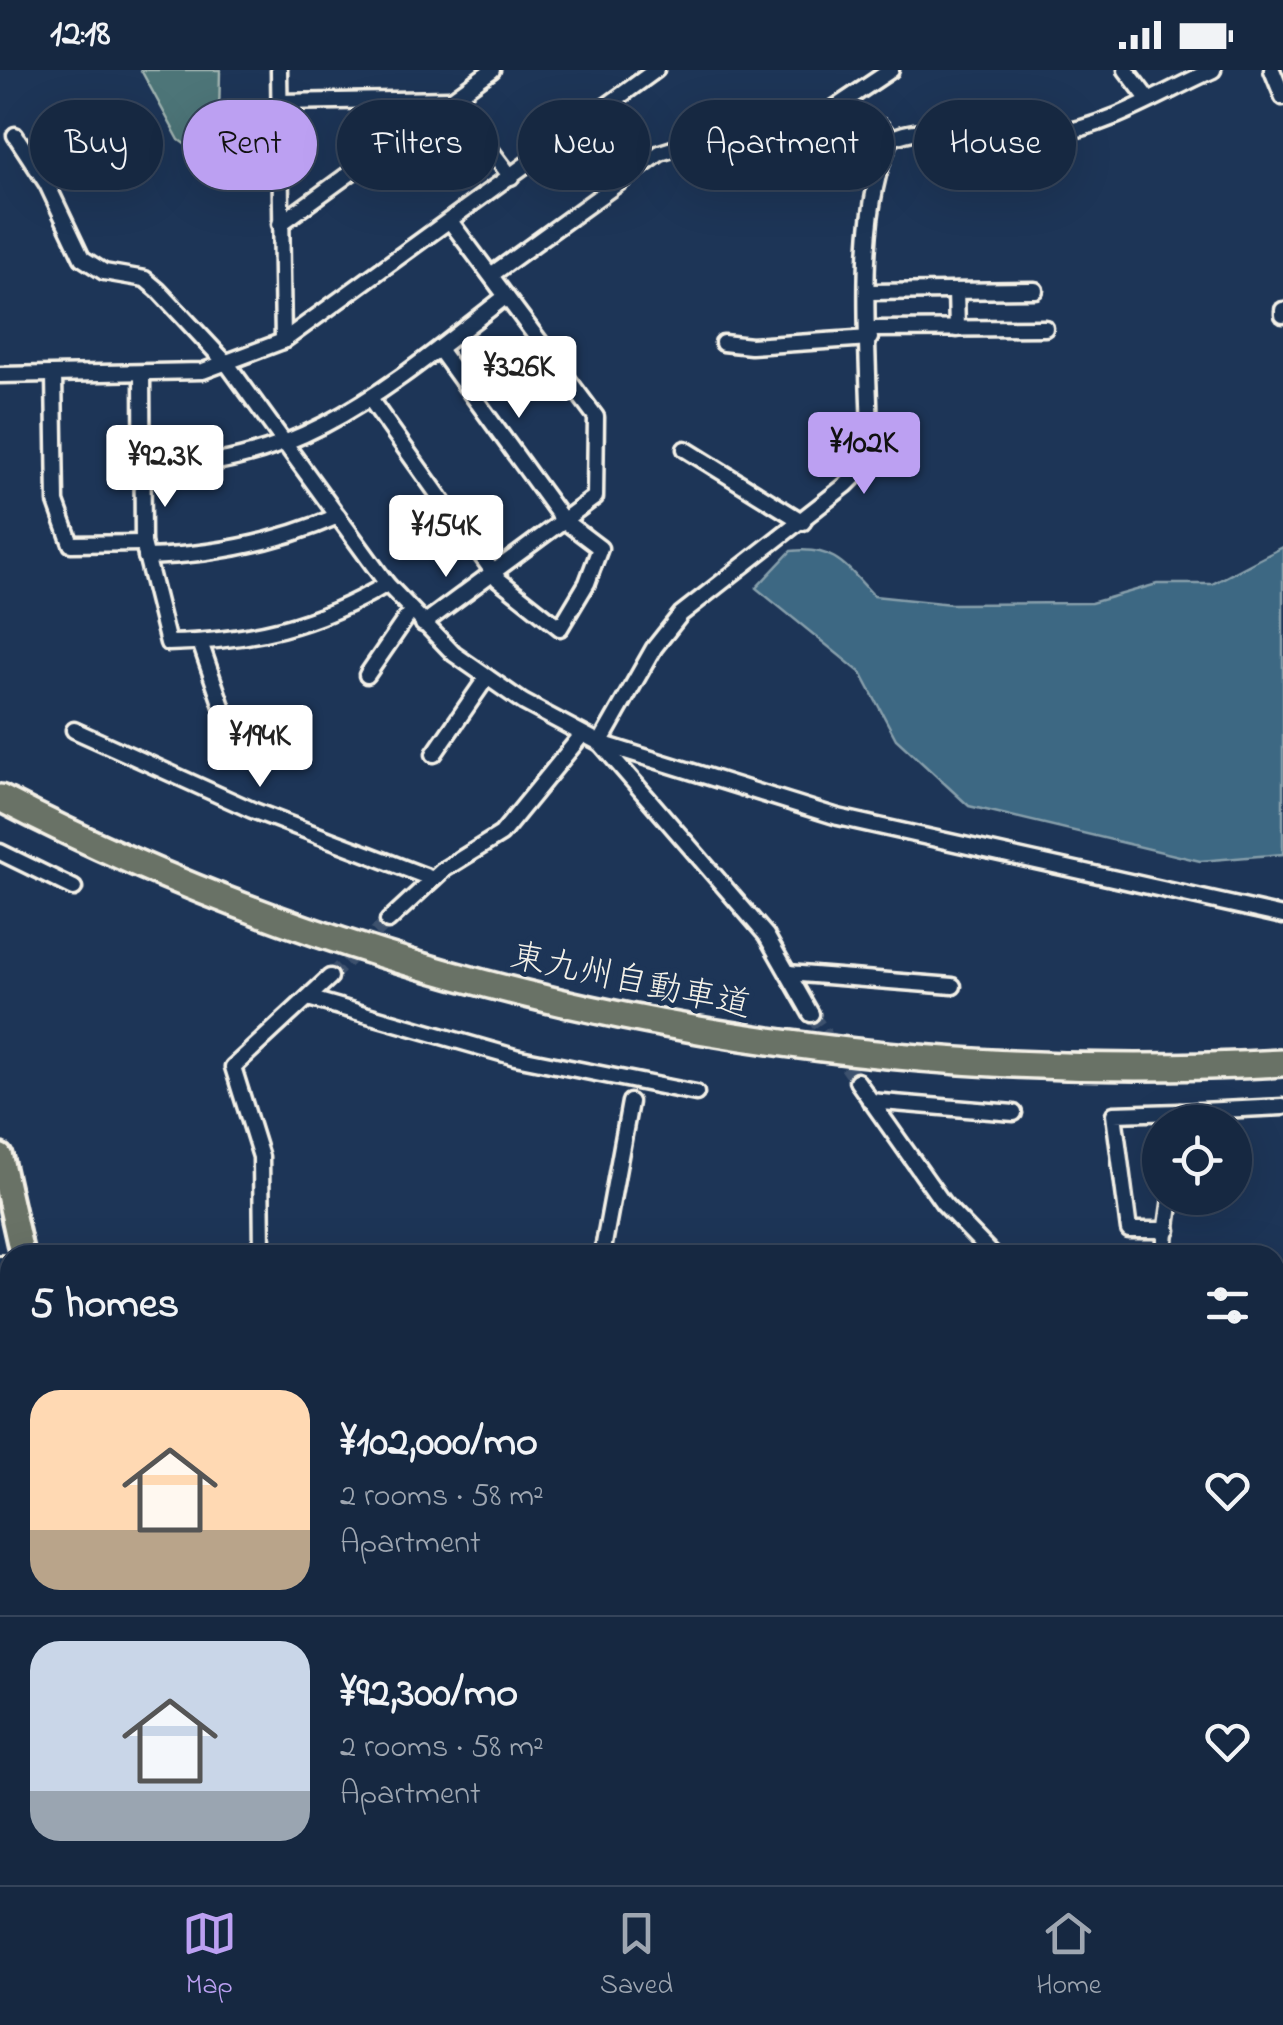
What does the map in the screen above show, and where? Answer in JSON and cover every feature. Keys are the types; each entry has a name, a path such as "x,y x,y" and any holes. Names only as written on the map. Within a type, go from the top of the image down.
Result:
{"highway":[{"name":"東九州自動車道","path":"0,798 165,875 288,924 410,963 610,1015 791,1046 927,1060 1079,1067 1283,1063"},
{"path":"0,1156 20,1245"}],"street":[{"path":"279,70 279,100"},
{"path":"280,224 492,70"},
{"path":"0,374 142,374 228,365 283,340 656,70"},
{"path":"848,100 891,70"},
{"path":"1126,70 1148,99"},
{"path":"894,139 914,132 1055,134 1213,70"},
{"path":"1272,70 1283,97"},
{"path":"317,101 452,99"},
{"path":"452,99 512,177"},
{"path":"15,135 47,184 82,258 104,272 145,279 228,365 387,584 422,624 487,677 581,736 838,817 1283,916"},
{"path":"491,274 660,152 670,149"},
{"path":"280,190 283,340"},
{"path":"600,743 654,648 682,614 803,522 864,468 869,457 868,292 875,190"},
{"path":"422,624 594,497 596,417 450,221"},
{"path":"956,290 957,329"},
{"path":"868,292 1036,290"},
{"path":"144,467 214,465 288,445 370,398 506,297"},
{"path":"723,344 751,346 870,334 1044,328"},
{"path":"370,398 496,570 498,580 560,628 587,583 600,548 564,520 438,349"},
{"path":"142,374 145,550 168,643 200,642 310,622 340,612 387,584"},
{"path":"54,375 56,502 71,544 186,556 260,543 338,516"},
{"path":"685,449 803,522"},
{"path":"367,676 410,610"},
{"path":"200,642 225,715"},
{"path":"434,754 487,677"},
{"path":"74,730 252,810 433,879"},
{"path":"388,921 433,879 501,834 581,736"},
{"path":"600,743 766,934 811,1014"},
{"path":"0,852 74,888"},
{"path":"788,973 953,986"},
{"path":"262,1245 261,1157 234,1066 330,977"},
{"path":"308,998 515,1057 696,1092"},
{"path":"857,1081 943,1203 983,1245"},
{"path":"870,1101 1014,1113"},
{"path":"604,1245 630,1102"},
{"path":"1252,1110 1283,1107"},
{"path":"1142,1116 1114,1114 1129,1230 1168,1230"},
{"path":"1166,1245 1169,1215"}],"green space":[{"path":"141,70 220,70 219,100 183,100 183,143 163,111 163,100 157,100"}],"water":[{"path":"1283,547 1283,854 1200,861 969,806 896,739 861,673 756,588 791,551 806,550 838,560 874,596 951,604 1091,603 1157,584 1212,584"}],"tunnel":[{"path":"330,977 388,921"},
{"path":"811,1014 857,1081"}]}
